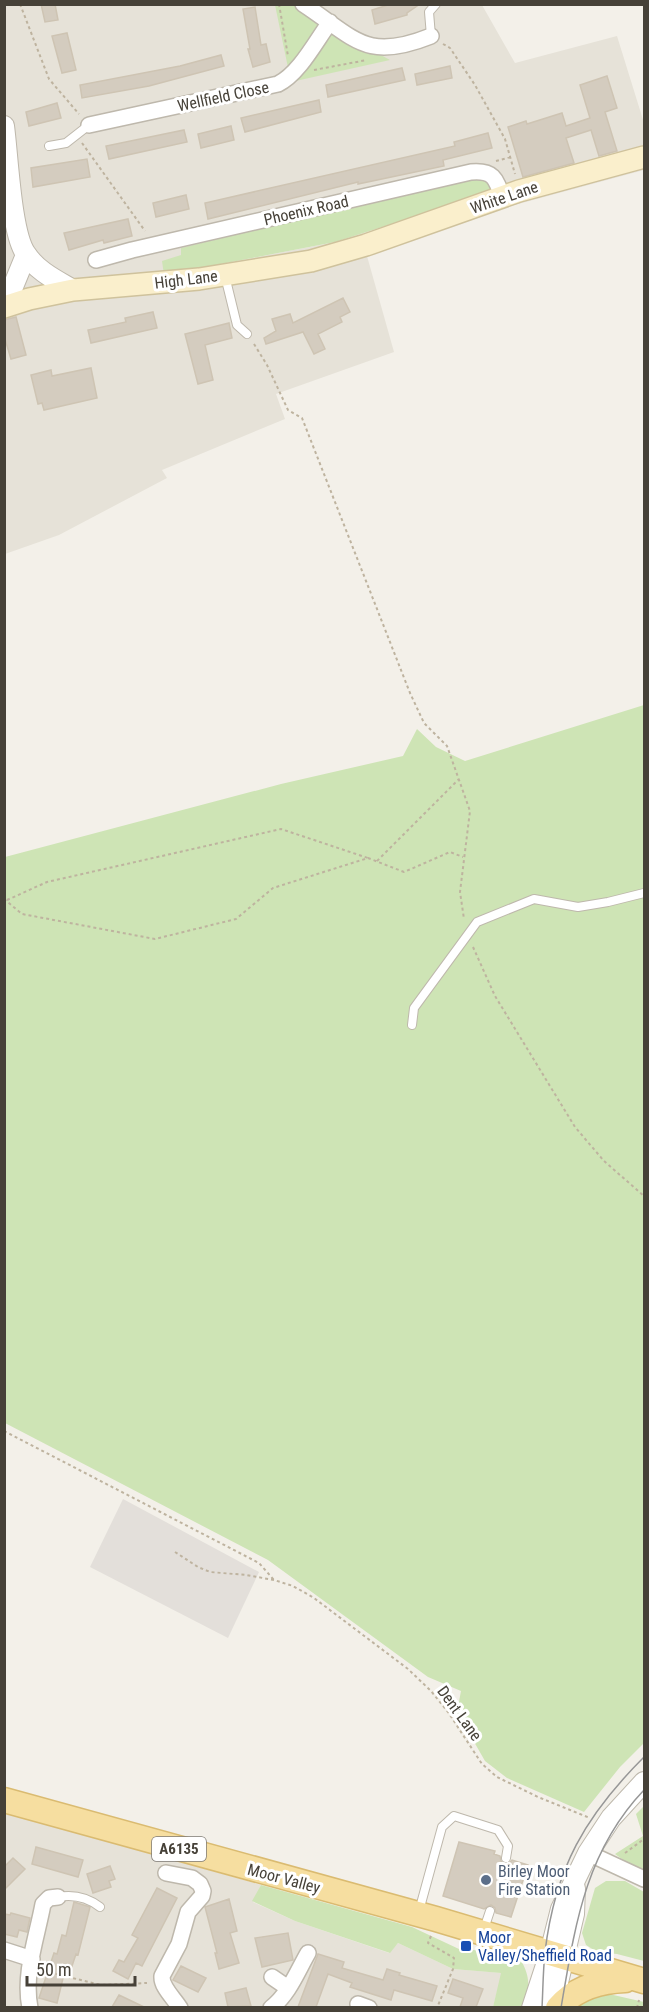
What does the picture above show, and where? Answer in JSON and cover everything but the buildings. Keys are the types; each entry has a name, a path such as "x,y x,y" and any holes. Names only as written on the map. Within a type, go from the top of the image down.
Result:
{"main road":[{"name":"White Lane","path":"366,245 511,194 645,157"},
{"name":"High Lane","path":"5,306 39,296 74,290 199,279 311,261 366,245"},
{"name":"Moor Valley","path":"4,1800 483,1934 558,1988"},
{"path":"558,1988 605,1981 642,1987"},
{"name":"A6135","path":"558,1988 642,1987"}],"street":[{"path":"303,4 351,38 378,48 395,48 431,36"},
{"name":"Wellfield Close","path":"89,124 278,84 294,72 330,22"},
{"path":"4,126 16,225 21,246 26,255 42,271 74,290"},
{"name":"Phoenix Road","path":"96,260 154,244 471,172 482,171 490,174 511,194"},
{"path":"5,306 26,255"},
{"path":"532,2007 558,1988 574,1914 575,1882 588,1853 604,1826 645,1782"},
{"path":"588,1853 645,1879"},
{"path":"166,1873 192,1878 200,1884 203,1891 202,1896 188,1912 179,1944 161,1981 180,2007"},
{"path":"30,2007 27,1986 43,1904 49,1898 58,1897"},
{"path":"4,1950 31,1963"},
{"path":"271,2007 281,1999 308,1953"},
{"path":"272,1977 288,1988"}],"lane":[{"path":"431,36 429,12 436,4"},
{"path":"49,146 66,143 89,124"},
{"path":"225,275 237,325 247,334"},
{"path":"412,1024 414,1008 477,922 534,899 578,907 645,893"},
{"path":"427,1917 442,1827 454,1816 498,1830 508,1846 506,1858"},
{"path":"58,1897 76,1896 92,1901 100,1907"},
{"path":"483,1934 490,1911"}],"path":[{"path":"20,4 49,79 89,124"},
{"path":"431,36 450,48 475,85 505,139 511,194"},
{"path":"76,136 154,244"},
{"path":"247,334 267,365 288,410 302,418 410,693 424,723 447,746 470,811 460,892 467,935 495,996 575,1127 604,1161 645,1196"},
{"path":"377,861 459,779"},
{"path":"368,858 273,888 236,919 155,939 22,914 6,900 47,882 281,829 368,858 377,861 404,872 450,852 464,856"},
{"path":"4,1431 259,1563 274,1580"},
{"path":"175,1552 210,1572 274,1580"},
{"name":"Dent Lane","path":"274,1580 293,1586 314,1598 408,1669 431,1691 448,1712 482,1764 497,1777 538,1797 592,1818 604,1826"},
{"path":"618,1858 645,1839"},
{"path":"427,1917 428,1943 454,1958 453,1969 437,2007"},
{"path":"31,1963 101,1985 161,1981"},
{"path":"638,2007 642,1987"}],"shaded area":[{"path":"4,5 482,5 515,63 617,36 644,123 644,170 503,208 489,193 181,255 164,275 335,242 367,256 394,352 276,394 285,419 162,470 167,478 59,535 5,554"},
{"path":"123,1499 259,1572 228,1638 90,1567"},
{"path":"4,1812 261,1885 253,1902 295,1921 389,1953 398,1943 453,1969 502,1973 493,2007 5,2007"}],"green space":[{"path":"275,5 293,5 368,51 390,60 291,82"},
{"path":"474,177 486,179 491,183 489,193 335,242 164,275 162,261 181,255 181,248"},
{"path":"644,705 644,1743 620,1767 584,1812 507,1778 485,1761 457,1712 461,1691 428,1677 268,1560 5,1423 5,857 281,784 403,756 417,729 436,747 465,761"},
{"path":"644,1806 644,1875 615,1854 643,1836 636,1814"},
{"path":"606,1881 625,1881 644,1892 644,1961 597,1952 586,1945 582,1933 595,1888"},
{"path":"261,1885 412,1927 459,1949 502,1952 521,1960 528,1984 522,2007 493,2007 501,1973 453,1969 398,1943 390,1953 295,1921 252,1901"},
{"path":"609,1994 644,2002 644,2007 575,2008 592,1996"}],"tram line":[{"path":"542,2008 544,1959 550,1922 556,1894 565,1869 589,1822 623,1779 644,1757"},
{"path":"561,2008 578,1919 596,1865 608,1839 624,1814 644,1790"}],"place":[{"name":"Birley Moor Fire Station","path":"486,1880"},
{"name":"Moor Valley/Sheffield Road","path":"466,1946"}]}
